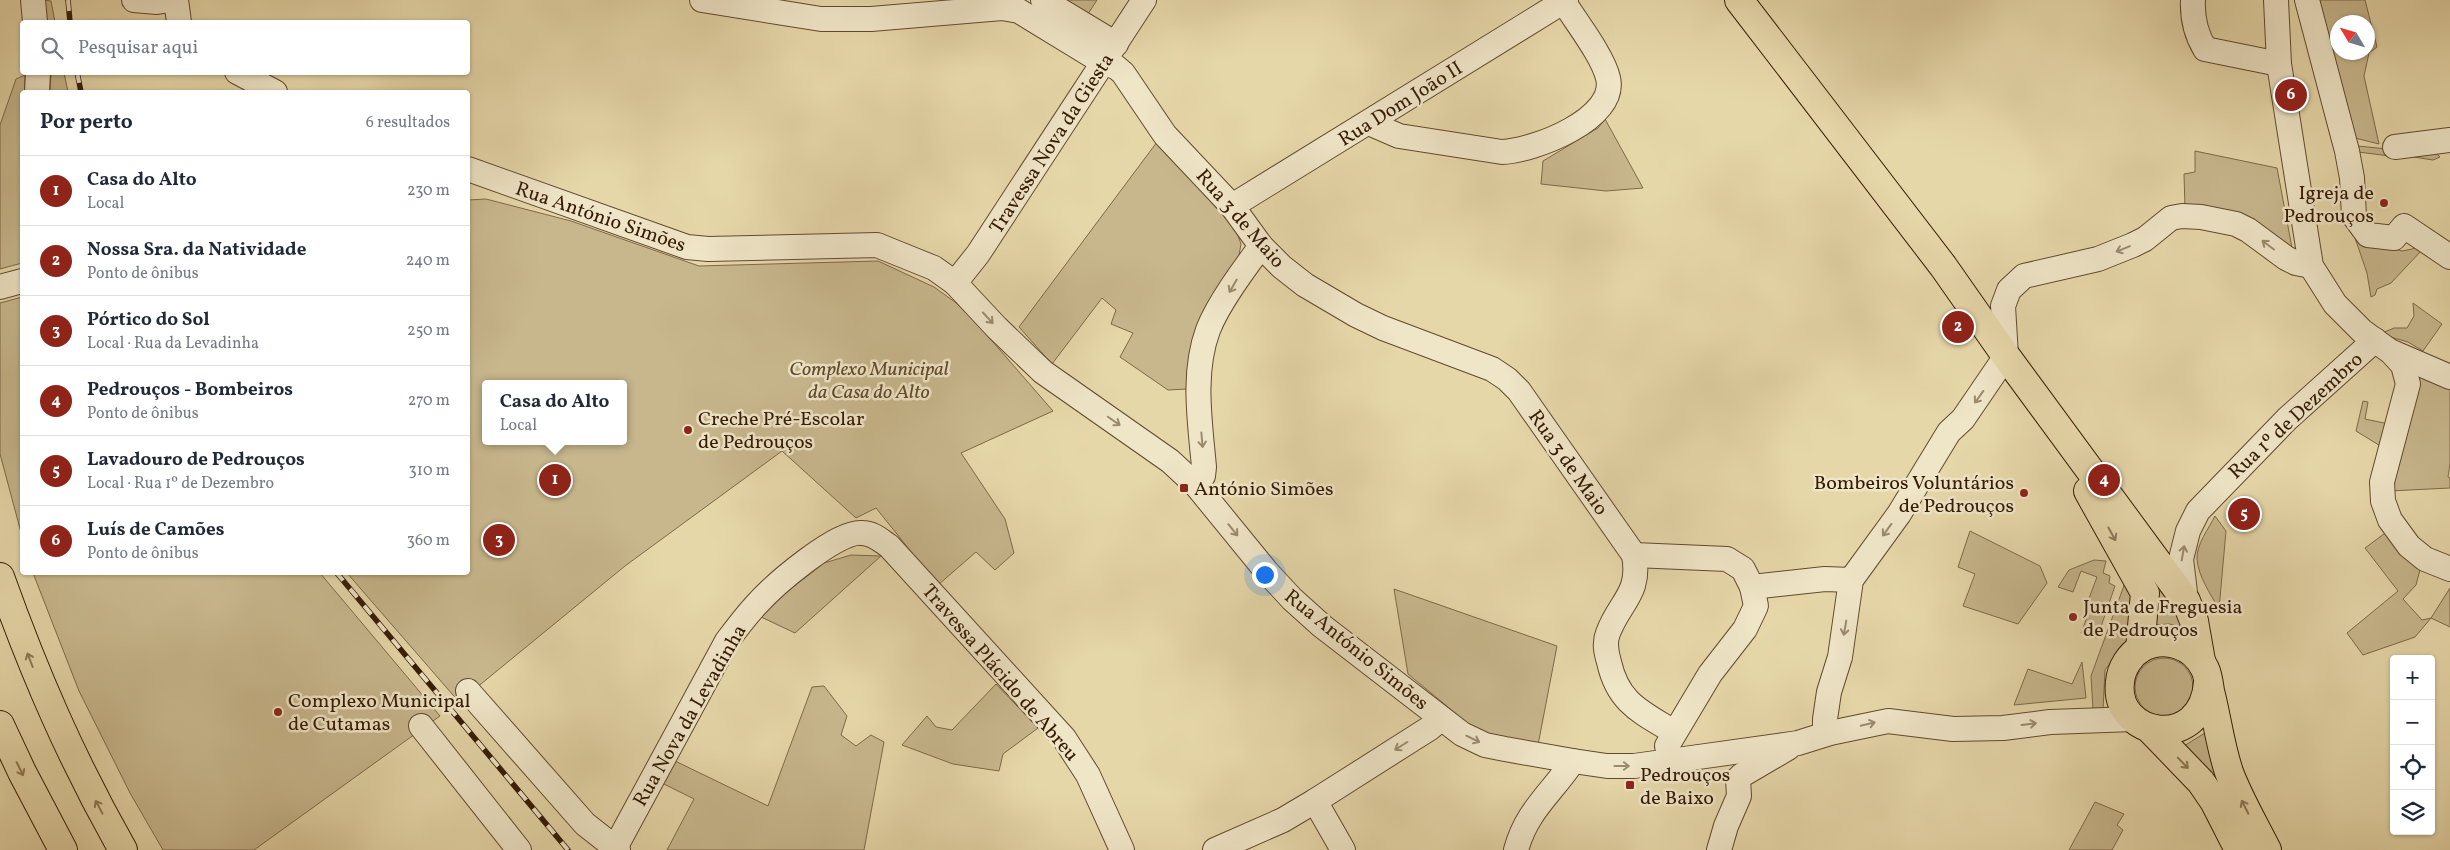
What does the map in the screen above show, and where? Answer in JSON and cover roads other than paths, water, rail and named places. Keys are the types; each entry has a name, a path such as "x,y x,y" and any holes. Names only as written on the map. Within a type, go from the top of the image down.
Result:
{"main road":[{"path":"1739,0 1943,266 2006,356 2186,601 2194,621 2220,742 2230,772 2267,850"},
{"path":"2038,400 2145,593 2140,649"},
{"path":"0,577 44,696 82,774 123,850"},
{"path":"2141,724 2163,730 2178,728 2191,721 2201,710 2207,697 2204,671 2193,652 2173,642 2161,642 2140,649 2130,658 2123,669 2120,682 2120,697 2141,724 2201,782 2214,801 2239,850"},
{"path":"0,725 63,850"}],"street":[{"path":"33,0 34,20"},
{"path":"134,0 157,2 169,0"},
{"path":"176,0 179,20"},
{"name":"Rua 3 de Maio","path":"702,0 803,17 838,20 1002,8 1019,11 1110,54 1116,66 1123,73 1165,135 1232,206 1261,246 1282,267 1305,285 1356,315 1383,328 1492,369 1519,391 1634,555"},
{"path":"1043,0 1110,54"},
{"name":"Travessa Nova da Giesta","path":"955,283 978,254 1144,0"},
{"path":"2193,0 2192,14 2204,49 2279,64"},
{"path":"2276,0 2279,64 2311,266 2335,304 2362,331 2383,346 2403,365 2408,384 2382,482 2384,501 2390,520 2409,546 2425,559 2450,569"},
{"path":"2307,0 2347,151 2352,178 2354,216 2368,235 2394,238 2404,226 2416,236 2450,257"},
{"path":"1369,123 1399,136 1502,152 1519,151 1580,124 1603,103 1608,92 1609,79 1604,66 1565,1"},
{"name":"Rua Dom João II","path":"1232,206 1565,1"},
{"path":"37,90 38,75"},
{"path":"243,75 271,90"},
{"path":"2395,147 2450,140"},
{"name":"Rua António Simões","path":"471,173 687,247 726,249 877,246 914,258 934,268 955,283 997,328 1043,372 1170,461 1196,485 1267,572 1292,599 1322,626 1441,719 1462,734 1485,745 1573,762 1607,766 1634,766 1664,760 1798,742 1888,721 1953,729 2003,728 2050,722 2141,724"},
{"path":"1830,733 1825,727 1825,719 1829,692 1840,658 1852,580 1899,514 1949,432 1963,419 2006,356 2003,306 2009,290 2024,276 2106,256 2145,239 2171,218 2201,217 2236,224 2248,230 2286,258 2296,263 2311,266"},
{"path":"1196,485 1203,476 1204,467 1198,372 1208,330 1239,276 1261,246"},
{"path":"0,287 20,282"},
{"name":"Rua 1º de Dezembro","path":"2186,601 2181,559 2188,531 2198,511 2287,419 2383,346 2450,377"},
{"name":"Rua Nova da Levadinha","path":"608,847 727,642 741,622 757,604 793,571 837,540 860,532 874,535"},
{"name":"Travessa Plácido de Abreu","path":"874,535 906,562 1064,738 1088,775 1122,850"},
{"path":"1664,760 1665,750 1674,732 1710,674 1745,629 1756,606 1752,587 1743,569 1727,559 1634,555 1637,571 1635,582 1608,633 1605,647 1612,676 1622,696 1634,708 1674,732"},
{"path":"1752,587 1825,579 1852,580"},
{"path":"468,691 585,824 608,847"},
{"path":"1215,850 1283,820 1430,728 1441,719"},
{"path":"421,726 519,850"},
{"path":"1719,850 1726,826 1739,796 1738,779 1798,742"},
{"path":"1516,850 1521,829 1532,810 1560,780 1573,762"},
{"path":"1315,801 1343,850"}],"railway":[{"path":"68,0 70,20"},
{"path":"78,75 81,90"},
{"path":"339,575 568,850"}],"place":[{"name":"Luís de Camões","path":"2291,95"},
{"name":"Igreja de Pedrouços","path":"2384,203"},
{"name":"Nossa Sra. da Natividade","path":"1958,327"},
{"name":"Creche Pré-Escolar de Pedrouços","path":"688,430"},
{"name":"Casa do Alto","path":"555,480"},
{"name":"Pedrouços - Bombeiros","path":"2104,480"},
{"name":"António Simões","path":"1184,488"},
{"name":"Bombeiros Voluntários de Pedrouços","path":"2024,493"},
{"name":"Lavadouro de Pedrouços","path":"2244,514"},
{"name":"Pórtico do Sol","path":"499,540"},
{"name":"Junta de Freguesia de Pedrouços","path":"2073,617"},
{"name":"Complexo Municipal de Cutamas","path":"278,712"},
{"name":"Pedrouços de Baixo","path":"1630,785"}],"park label":[{"name":"Complexo Municipal da Casa do Alto","path":"869,380"}]}
